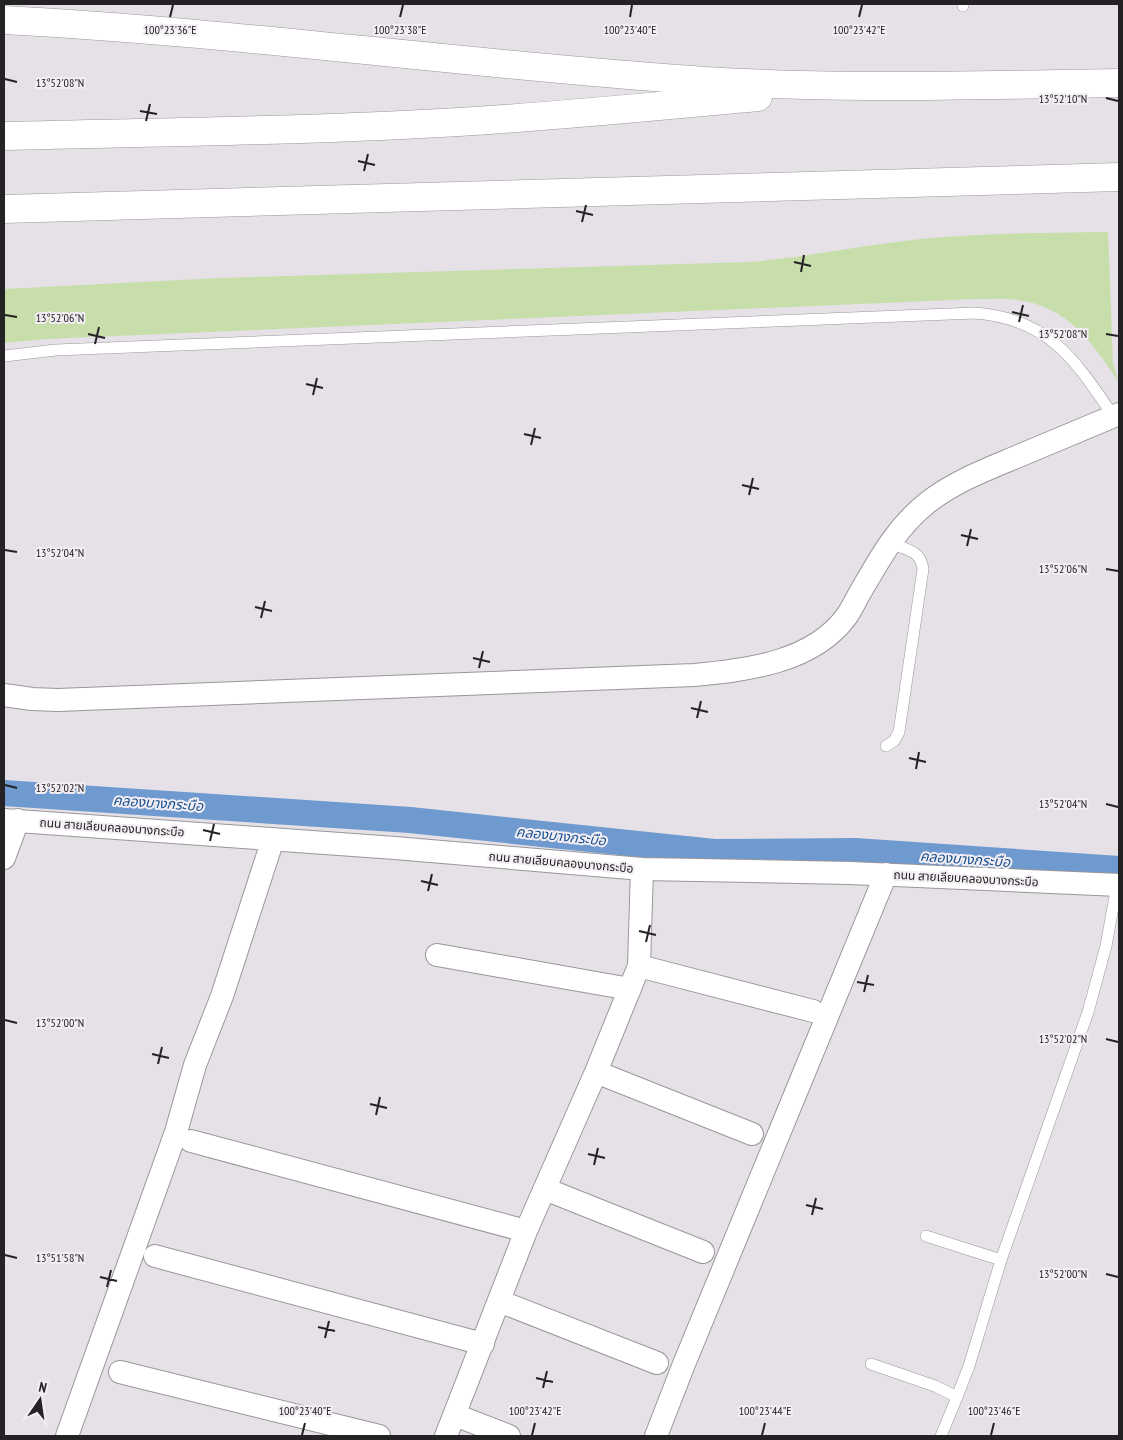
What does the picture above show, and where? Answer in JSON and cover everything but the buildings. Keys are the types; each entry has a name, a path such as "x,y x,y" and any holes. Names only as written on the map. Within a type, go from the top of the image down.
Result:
{"highway":[{"path":"4,20 92,24 601,73 696,80 878,86 1119,83"},
{"path":"4,136 364,127 459,122 878,86"},
{"path":"4,209 1119,177"}],"street":[{"path":"4,695 58,700 694,675 730,671 768,663 801,652 826,637 846,618 889,543 907,520 950,487 976,473 1116,415"},
{"path":"4,858 11,820"},
{"name":"ถนน สายเลียบคลองบางกระบือ","path":"11,820 395,848 642,869 886,874 1118,885"},
{"path":"67,1436 176,1132 195,1065 222,996 273,839"},
{"path":"446,1436 526,1231 640,966 642,869"},
{"path":"656,1436 886,874"},
{"path":"437,955 630,989"},
{"path":"640,966 813,1011"},
{"path":"596,1072 752,1134"},
{"path":"191,1141 526,1231"},
{"path":"545,1189 703,1252"},
{"path":"155,1256 483,1344"},
{"path":"499,1300 656,1363"},
{"path":"120,1372 379,1436"},
{"path":"455,1415 509,1436"}],"lane":[{"path":"4,356 56,350 975,313 997,315 1018,321 1052,341 1068,354 1116,415"},
{"path":"886,746 894,741 899,732 922,569 922,562 919,556 889,543"},
{"path":"941,1436 969,1366 1001,1260 1088,1012 1106,946 1118,885"},
{"path":"926,1236 1001,1260"},
{"path":"871,1364 935,1386 957,1397"}],"green space":[{"path":"1108,232 1113,363 1118,381 1088,340 1064,318 1035,304 1001,299 45,339 4,343 4,289 220,278 750,262 944,237"}],"waterway":[{"name":"คลองบางกระบือ","path":"4,793 410,820 714,852 855,851 1119,869"}]}
